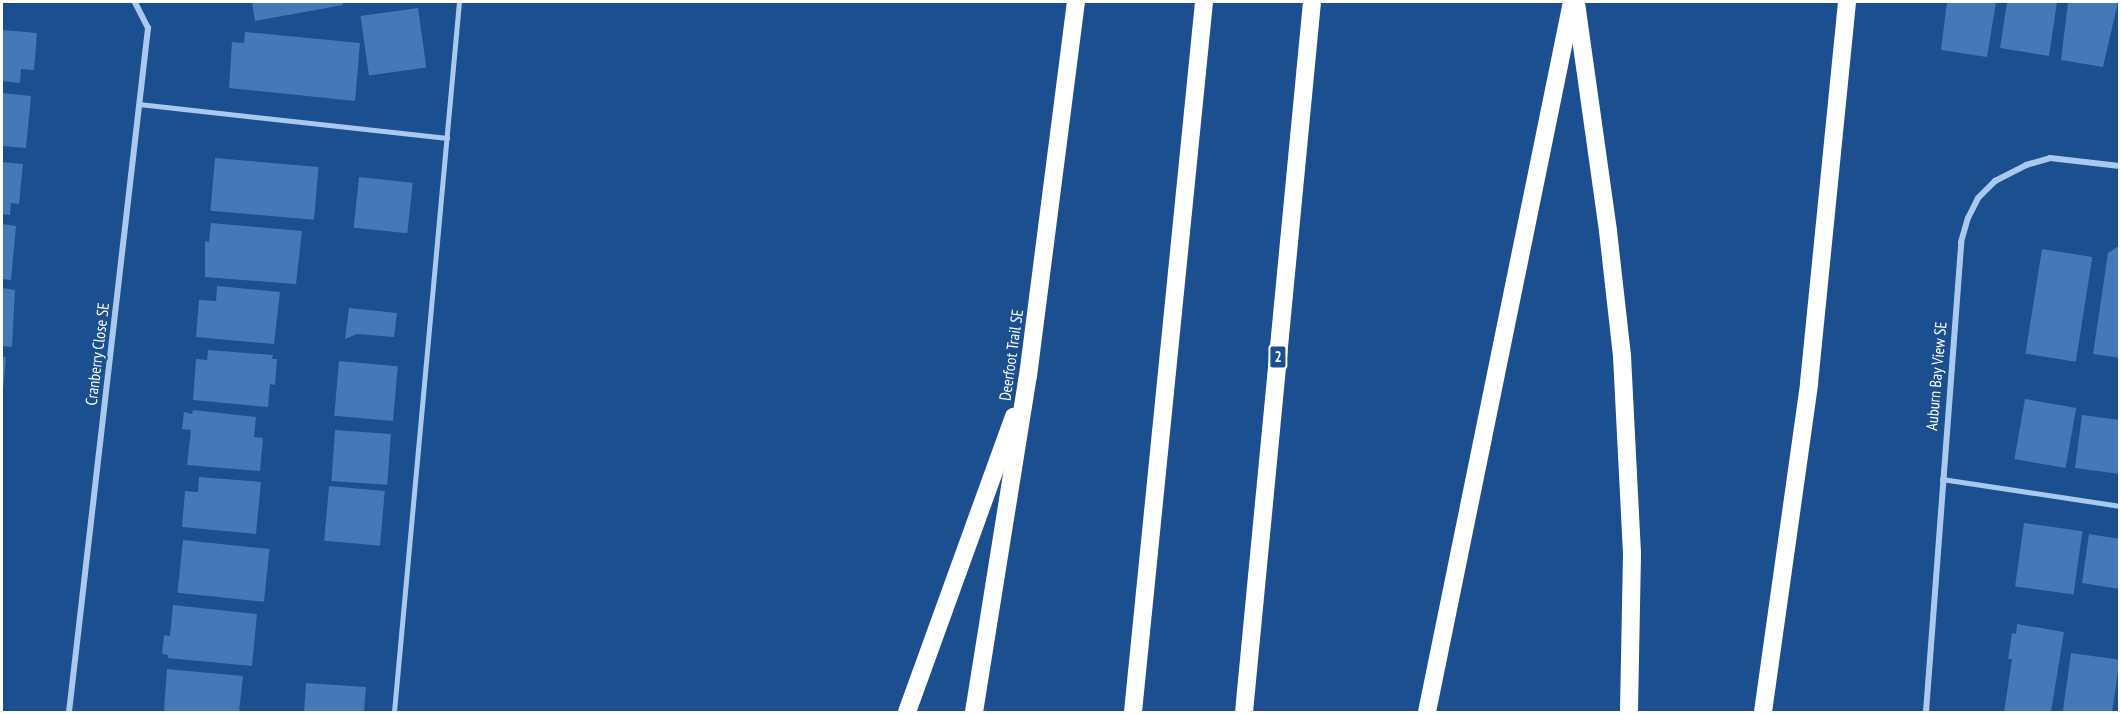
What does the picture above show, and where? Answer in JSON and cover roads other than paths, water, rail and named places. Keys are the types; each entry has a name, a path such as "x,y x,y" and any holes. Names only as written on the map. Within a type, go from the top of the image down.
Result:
{"highway":[{"name":"Deerfoot Trail SE","path":"974,712 1029,376 1076,2"},
{"path":"1133,712 1204,2"},
{"name":"2","path":"1244,712 1312,2"},
{"path":"1574,2 1608,231 1622,356 1632,565 1629,712"},
{"path":"1427,712 1574,2"},
{"path":"1763,712 1809,383 1847,2"},
{"path":"907,712 1029,376"}],"street":[{"name":"Cranberry Close SE","path":"69,712 148,28 135,2"},
{"name":"Auburn Bay View SE","path":"1926,712 1960,242 1968,218 1978,198 1995,182 2026,165 2050,158 2120,166"}],"lane":[{"path":"394,712 459,2"},
{"path":"139,104 447,138"},
{"path":"1942,479 2120,506"}]}
